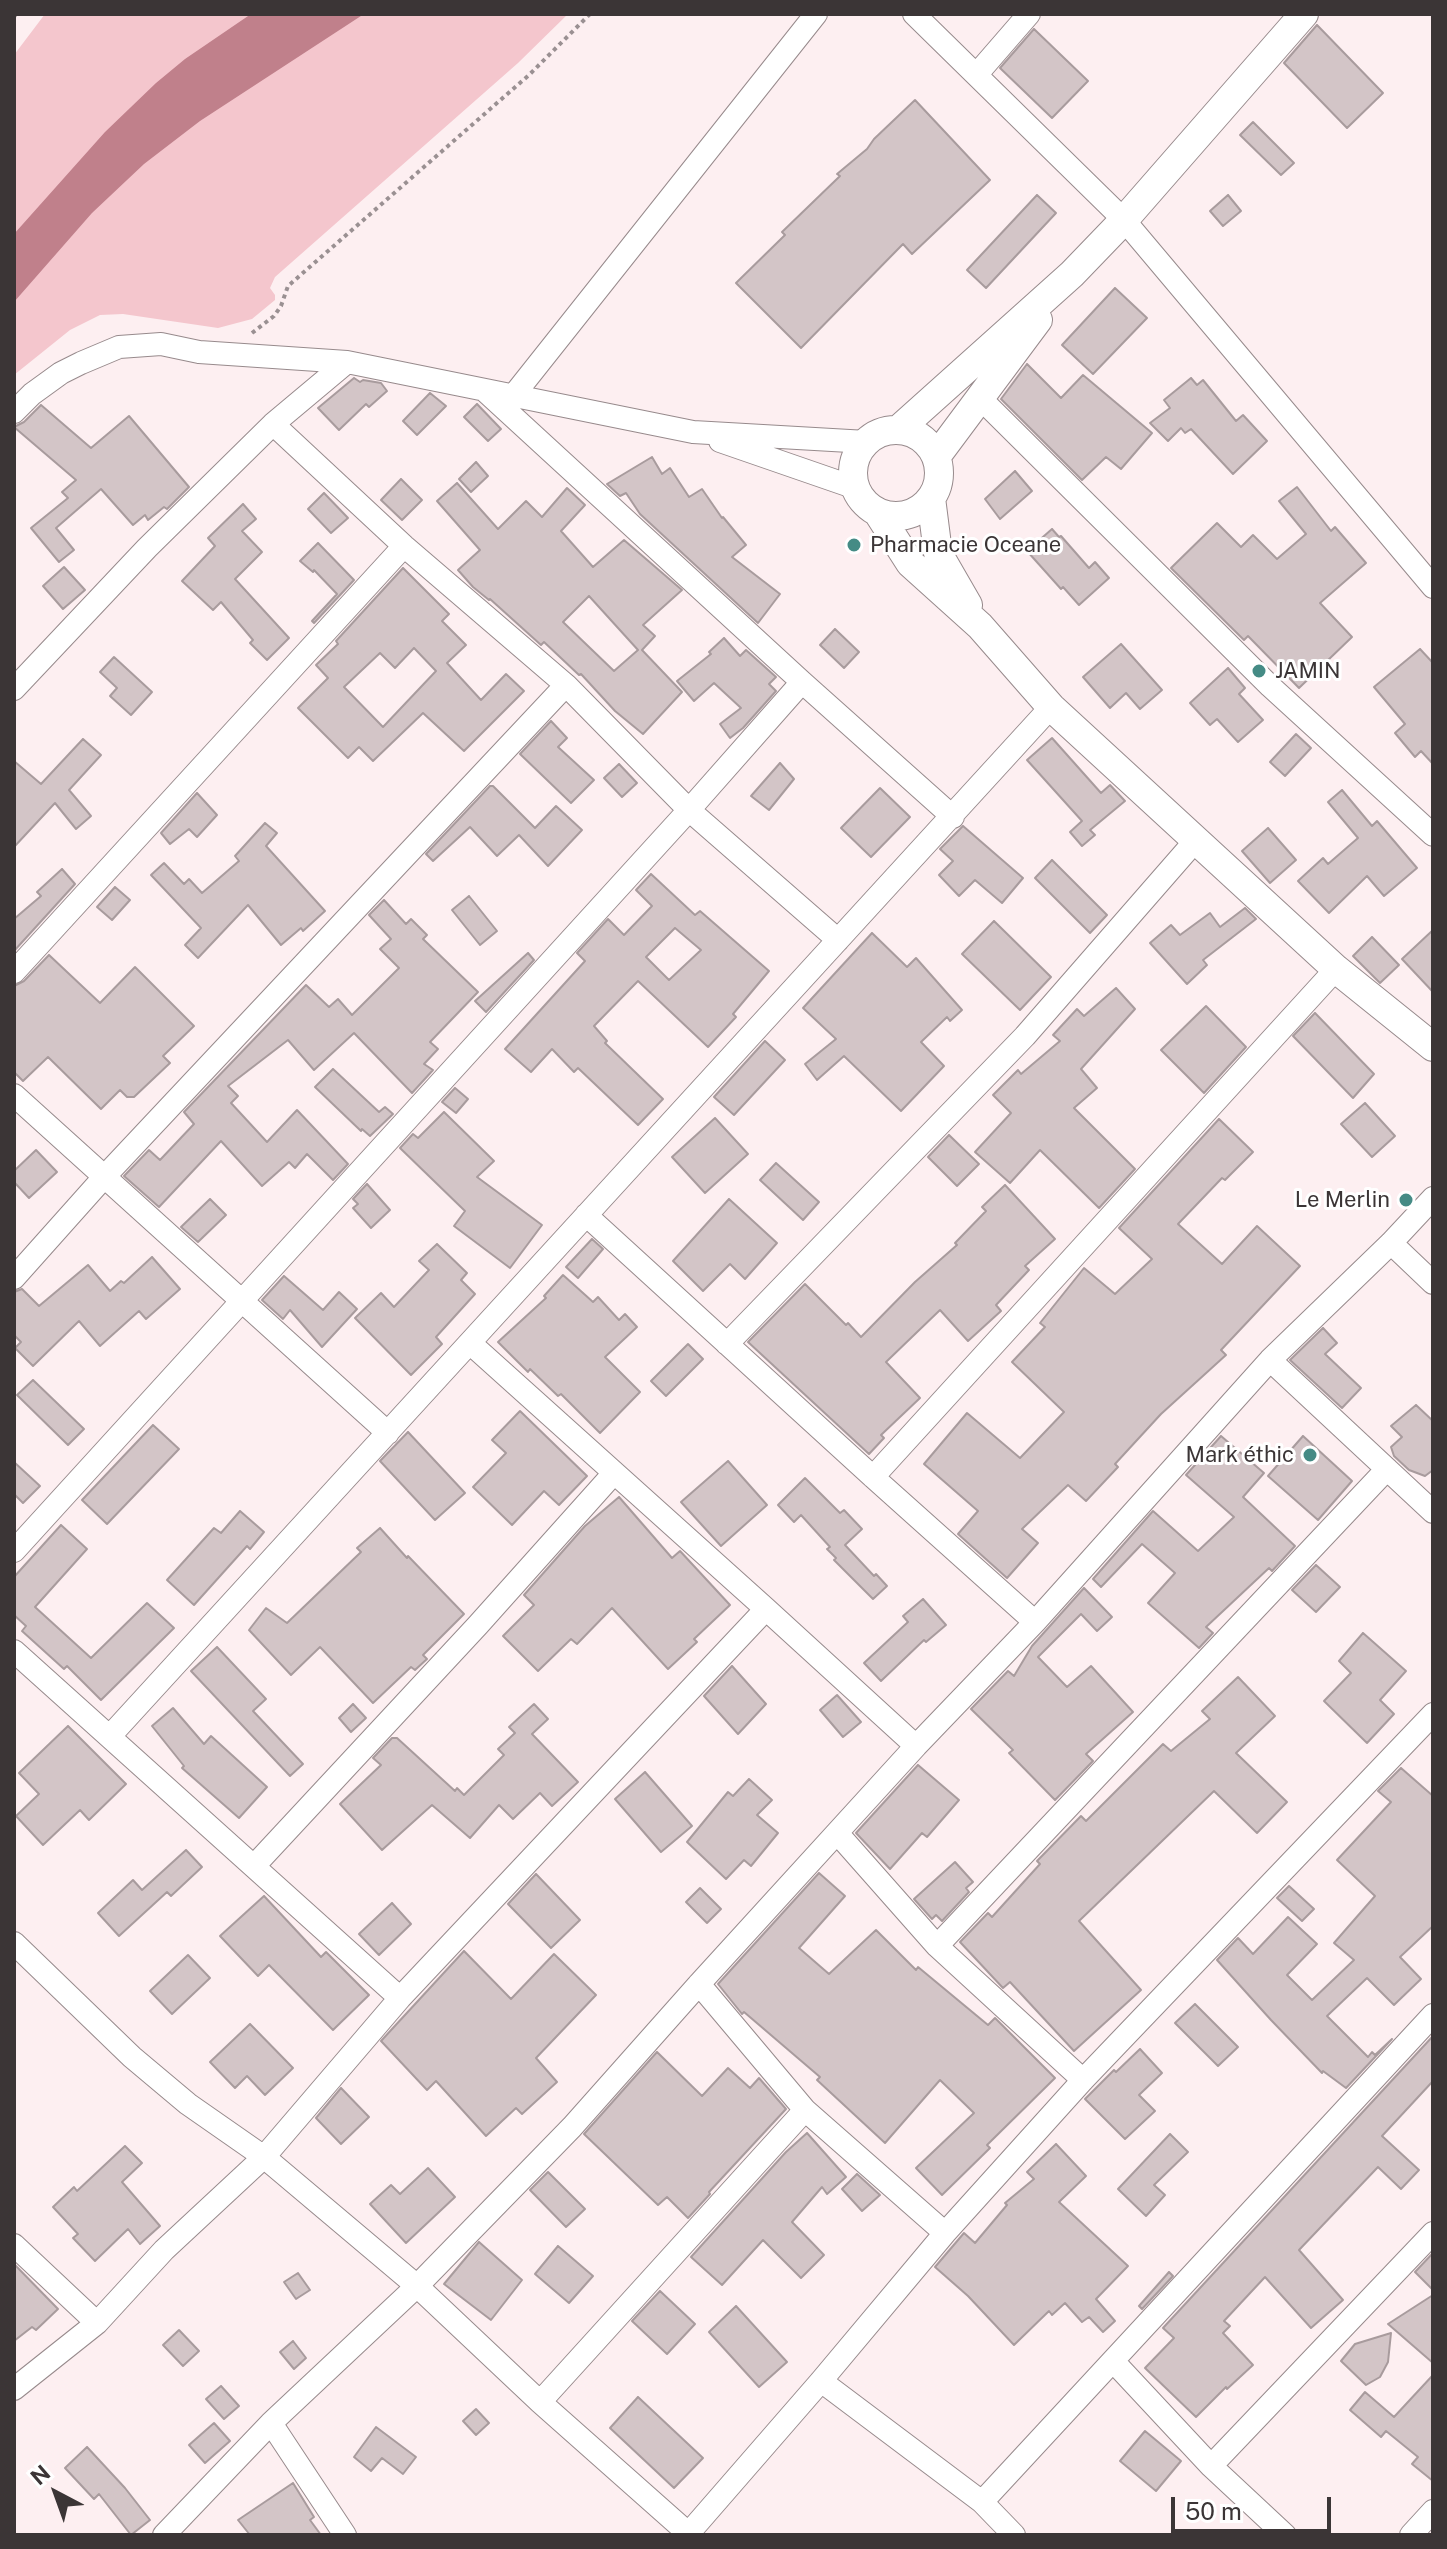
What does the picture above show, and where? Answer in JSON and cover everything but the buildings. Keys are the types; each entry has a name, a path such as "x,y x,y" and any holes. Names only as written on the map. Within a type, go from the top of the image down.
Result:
{"main road":[{"path":"898,430 1072,274 1124,220 1304,14"},
{"path":"936,457 1072,274"},
{"path":"878,513 898,516 917,511 931,498 938,485 936,457 927,443 914,433 898,430 881,432 867,442 857,455 853,472 856,488 865,503 878,513 910,563 980,626 1051,707 1336,969 1433,1047"},
{"path":"931,498 938,553 980,626"}],"street":[{"path":"513,396 816,14"},
{"path":"914,14 1124,220 1433,587"},
{"path":"977,74 1029,14"},
{"path":"14,412 61,373 119,347 161,344 199,352 347,362 693,432 856,488"},
{"path":"14,689 147,548 273,424 347,362"},
{"path":"484,390 953,817"},
{"path":"980,398 1270,686 1433,835"},
{"path":"273,424 404,546 566,685 689,810 838,940"},
{"path":"693,432 867,442"},
{"path":"14,972 404,546"},
{"path":"14,1551 802,682"},
{"path":"14,1278 105,1176 566,685"},
{"path":"110,1736 1051,707"},
{"path":"727,1344 1025,1036 1196,840"},
{"path":"873,1477 1336,969"},
{"path":"14,1095 388,1433"},
{"path":"164,2535 271,2423 417,2286 572,2127 916,1746 1035,1622 1270,1360 1433,1198"},
{"path":"586,1215 1035,1622"},
{"path":"1391,1243 1433,1283"},
{"path":"470,1343 916,1746"},
{"path":"1270,1360 1433,1512"},
{"path":"937,1946 1387,1469"},
{"path":"254,1866 614,1473"},
{"path":"14,2389 97,2323 164,2250 264,2157 400,1998 766,1609"},
{"path":"14,1651 400,1998"},
{"path":"14,1943 132,2057 188,2104 264,2157 417,2286 540,2402 689,2534 945,2233 1083,2080 1433,1714"},
{"path":"838,1834 937,1946 1083,2080"},
{"path":"699,1984 805,2110 945,2233"},
{"path":"982,2502 1433,2015"},
{"path":"540,2402 805,2110"},
{"path":"1211,2466 1433,2233"},
{"path":"14,2245 97,2323"},
{"path":"1113,2361 1211,2466 1285,2535"},
{"path":"821,2381 982,2502 1014,2535"},
{"path":"271,2423 345,2535"},
{"path":"1411,2535 1433,2511"}],"path":[{"path":"244,336 257,332 274,316 288,286 529,75 590,14"}],"shaded area":[{"path":"45,14 568,14 518,63 275,277 270,288 275,300 252,319 218,328 123,314 100,315 70,330 14,375 14,55"},
{"path":"251,14 364,14 200,121 144,164 92,213 14,302 14,234 105,132 156,83"}],"place":[{"name":"Pharmacie Oceane","path":"854,545"},
{"name":"JAMIN","path":"1259,671"},
{"name":"Le Merlin","path":"1406,1200"},
{"name":"Mark éthic","path":"1310,1455"}]}
